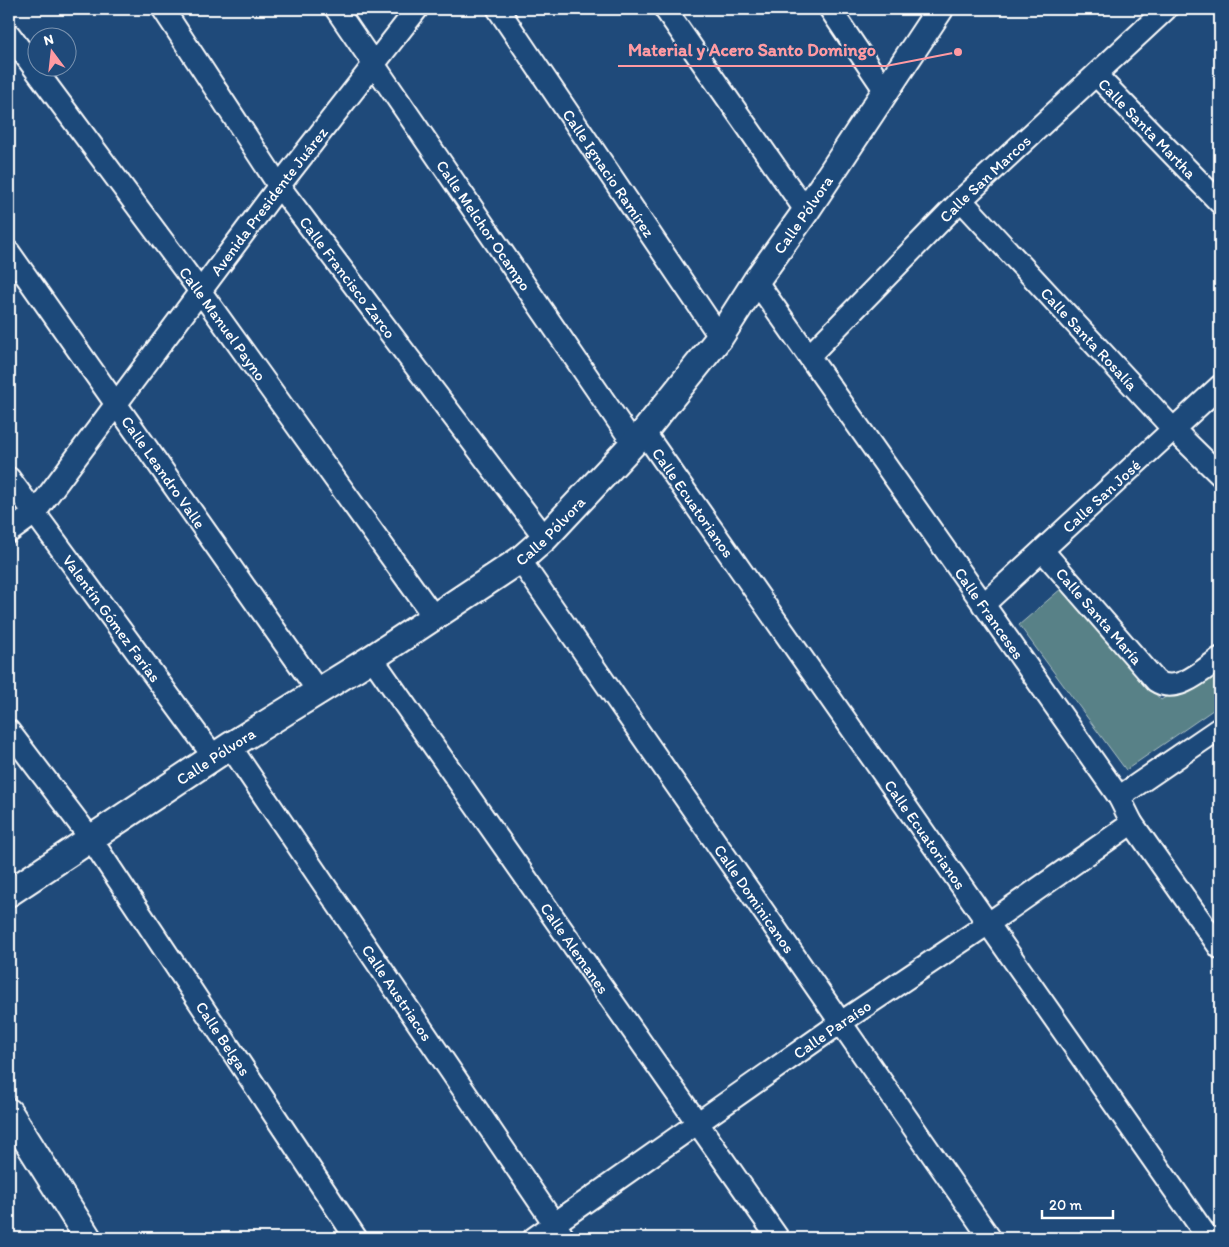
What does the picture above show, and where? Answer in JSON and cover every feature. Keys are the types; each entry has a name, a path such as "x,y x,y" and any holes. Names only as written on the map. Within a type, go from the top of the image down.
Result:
{"street":[{"name":"Calle Francisco Zarco","path":"163,9 279,186 545,538"},
{"name":"Calle Melchor Ocampo","path":"336,9 373,64 639,437"},
{"name":"Avenida Presidente Juárez","path":"9,532 34,514 279,186 417,9"},
{"name":"Calle Ignacio Ramírez","path":"498,9 720,337"},
{"path":"665,9 806,211"},
{"path":"830,9 886,92"},
{"name":"Calle Pólvora","path":"9,893 222,752 434,617 520,560 545,538 639,437 720,337 940,9"},
{"name":"Calle San Marcos","path":"809,356 961,200 1166,9"},
{"name":"Calle Manuel Payno","path":"9,34 200,291 434,617"},
{"name":"Calle Santa Martha","path":"1096,75 1220,204"},
{"name":"Calle Santa Rosalía","path":"961,200 1174,430 1220,475"},
{"name":"Calle Leandro Valle","path":"9,252 318,691"},
{"name":"Calle Franceses","path":"756,281 1119,797 1132,823 1220,948"},
{"name":"Calle San José","path":"983,605 1220,386"},
{"name":"Calle Ecuatorianos","path":"639,437 989,923 1208,1238"},
{"name":"Valentín Gómez Farías","path":"9,478 34,514 222,752"},
{"name":"Calle Santa María","path":"1043,551 1156,681 1162,685 1172,686 1183,683 1220,658"},
{"name":"Calle Dominicanos","path":"520,560 990,1238"},
{"name":"Calle Alemanes","path":"372,658 778,1238"},
{"path":"1119,797 1220,728"},
{"name":"Calle Belgas","path":"9,731 91,839 356,1238"},
{"name":"Calle Austriacos","path":"222,752 559,1231"},
{"name":"Calle Paraíso","path":"534,1238 559,1231 697,1124 1132,823"},
{"path":"9,1112 88,1238"}],"green space":[{"path":"1062,588 1161,700 1220,662 1220,705 1126,770 1019,625"}],"place":[{"name":"Material y Acero Santo Domingo","path":"958,52"}]}
